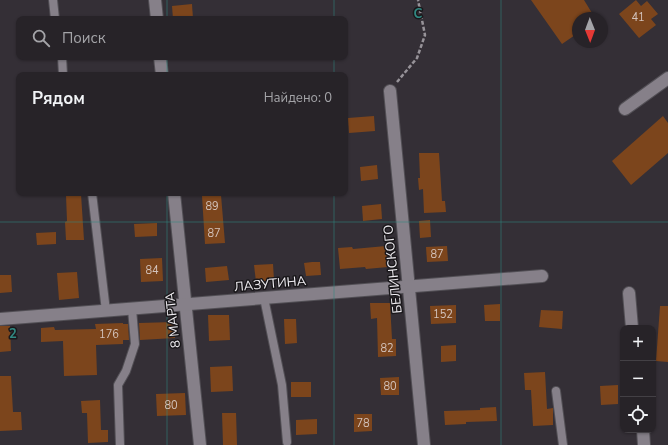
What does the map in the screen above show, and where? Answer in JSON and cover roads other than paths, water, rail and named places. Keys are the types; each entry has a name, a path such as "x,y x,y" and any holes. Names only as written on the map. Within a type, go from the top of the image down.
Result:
{"street":[{"path":"155,0 157,16"},
{"path":"160,60 162,72"},
{"path":"625,109 668,78"},
{"name":"БЕЛИНСКОГО","path":"390,91 424,445"},
{"name":"8 МАРТА","path":"174,196 200,445"},
{"name":"ЛАЗУТИНА","path":"0,319 542,276"},
{"path":"629,293 632,325"},
{"path":"643,433 644,445"}],"lane":[{"path":"53,0 55,16"},
{"path":"62,60 63,72"},
{"path":"92,196 106,311"},
{"path":"264,298 282,385 287,442"},
{"path":"120,445 118,385 126,371 134,344 132,309"},
{"path":"556,391 563,445"}]}
